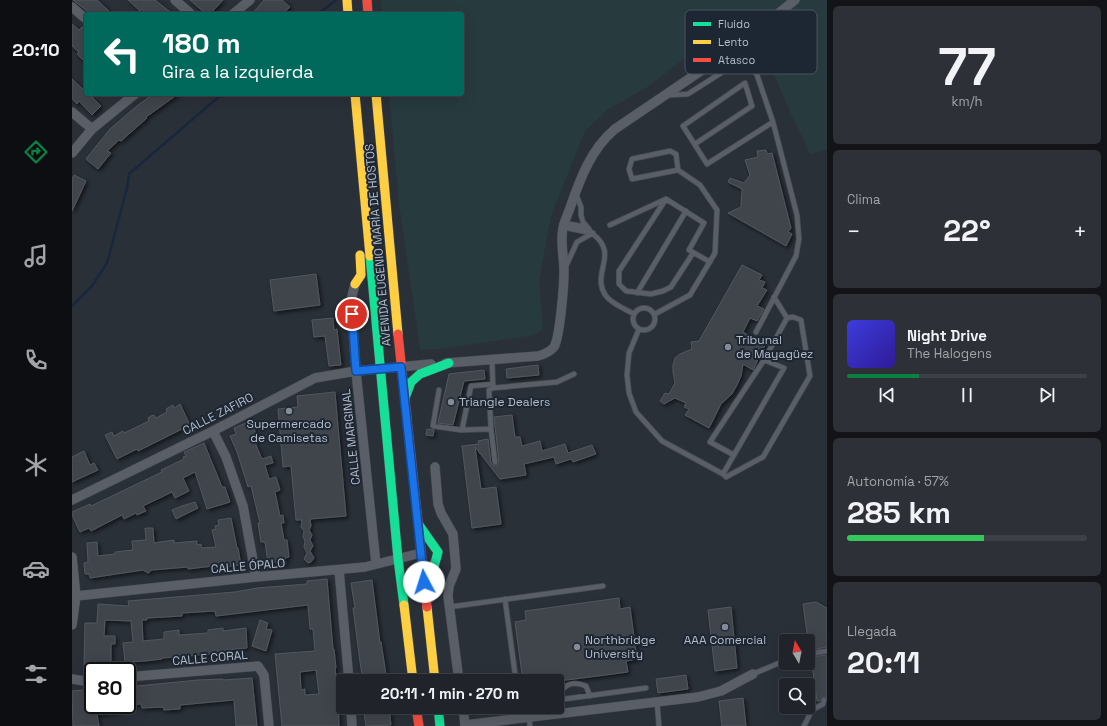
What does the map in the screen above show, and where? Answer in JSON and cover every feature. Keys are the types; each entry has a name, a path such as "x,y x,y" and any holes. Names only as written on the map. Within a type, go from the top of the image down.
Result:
{"highway":[{"path":"367,0 368,12"},
{"name":"AVENIDA EUGENIO MARÍA DE HOSTOS","path":"355,96 398,559 412,674"},
{"name":"AVENIDA EUGENIO MARÍA DE HOSTOS","path":"376,96 401,367 434,674"},
{"path":"355,284 361,275 359,149"},
{"path":"405,398 411,382 420,374 450,363"},
{"path":"418,523 438,552 425,597"},
{"path":"417,714 419,726"},
{"path":"439,714 440,726"}],"street":[{"path":"175,0 189,12"},
{"path":"235,12 250,0"},
{"path":"783,10 795,0"},
{"path":"72,7 84,17"},
{"path":"564,270 562,242 564,225 575,192 589,160 604,138 615,129 697,74"},
{"path":"72,153 92,129 133,96"},
{"path":"72,112 92,129"},
{"name":"CALLE ZAFIRO","path":"72,500 315,378 356,371 538,356 547,353 556,342 562,306 564,270"},
{"name":"CALLE MARGINAL","path":"355,284 351,300 356,371 376,564"},
{"path":"212,431 226,457 243,506 256,577"},
{"path":"435,468 438,504 453,534 456,569 449,586 448,596 458,674"},
{"path":"438,552 454,551"},
{"name":"CALLE ÓPALO","path":"76,596 365,567 421,553"},
{"path":"72,557 76,596 72,625"},
{"path":"339,570 347,674"},
{"name":"CALLE CORAL","path":"136,676 258,666 264,675 269,726"},
{"path":"464,714 465,725 530,722 698,697 721,690 753,674"},
{"path":"72,679 84,681"},
{"path":"351,714 352,726"}],"lane":[{"path":"666,95 688,94 719,74"},
{"path":"756,74 773,122 797,215 799,239 796,256 756,332"},
{"path":"694,144 752,106 745,83 683,126 694,144 707,164 773,122"},
{"path":"655,314 690,295 715,253 717,210 700,185 678,170 632,179 629,169 632,159 670,151 676,154 678,170"},
{"path":"575,192 581,207 583,222 593,234"},
{"path":"666,199 704,223 689,250 710,262"},
{"path":"666,199 619,271 618,284 626,291 637,293 651,294 663,291 671,287 693,253"},
{"path":"610,225 666,199"},
{"path":"637,293 686,212"},
{"path":"564,225 586,228 599,238 605,248 605,260 601,276 601,285 606,296 613,302 634,314"},
{"path":"564,270 577,242 593,234"},
{"path":"774,297 786,318"},
{"path":"640,308 648,308 655,314 656,321 652,327 646,330 639,329 634,323 634,314 640,308"},
{"path":"639,329 629,353 627,375 629,393 636,412 662,441 726,477 763,457 810,376 800,320 793,317 786,318"},
{"path":"734,455 710,442 764,360 786,318"},
{"path":"492,359 493,386 489,390 491,429 496,462"},
{"path":"723,474 784,368 764,360"},
{"path":"462,430 471,386 557,382 574,374"},
{"path":"438,390 433,426 462,430 491,429"},
{"path":"449,607 602,586"},
{"path":"505,599 515,674"},
{"path":"815,653 827,652"},
{"path":"753,674 779,663"},
{"path":"564,688 568,684 579,683 586,686 590,696"},
{"path":"564,699 646,688"},
{"path":"804,726 812,710 823,704 824,700"},
{"path":"657,702 659,726"}],"green space":[{"path":"381,0 827,0 827,150 810,154 774,74 817,74 817,10 685,10 685,58 649,86 606,111 585,131 551,216 539,281 543,329 534,335 438,349 420,349 399,204 389,96 464,96 464,12 382,12"}],"building":[{"path":"73,0 97,0 110,12 88,12"},
{"path":"128,0 155,0 170,12 144,12 141,9 140,11"},
{"path":"190,0 223,0 212,12 204,12"},
{"path":"264,0 282,0 290,7 285,12 254,12"},
{"path":"72,24 79,30 82,27 84,29 84,61 77,54 79,52 72,46"},
{"path":"72,79 84,90 84,96 91,96 101,106 92,115 79,101 77,104 72,99"},
{"path":"151,96 175,96 146,117 147,118 121,141 119,140 107,151 111,153 98,169 86,159 110,129"},
{"path":"766,150 767,154 772,153 791,228 788,232 792,234 786,246 728,213 741,207 742,189 728,182 730,178 744,183 750,175 745,160 758,157 757,151"},
{"path":"74,175 86,181 72,211 72,179"},
{"name":"Tribunal de Mayagüez","path":"742,265 762,275 759,280 765,282 762,288 767,290 757,306 764,309 757,321 750,318 743,332 765,345 753,370 743,364 741,376 737,385 732,394 721,404 709,428 685,415 689,409 684,407 686,403 675,398 664,404 660,401 665,393 669,394 675,383 673,365 675,358 692,349 691,342 699,341"},
{"path":"316,274 320,305 274,311 270,280"},
{"path":"333,318 334,330 337,329 341,365 329,366 325,336 314,337 312,320"},
{"path":"538,365 539,375 507,378 506,369"},
{"name":"Triangle Dealers","path":"484,370 485,379 464,381 453,425 438,423 449,374"},
{"path":"335,392 346,516 310,519 311,526 309,530 312,535 310,540 313,546 310,551 314,558 308,563 304,559 307,553 304,547 304,531 301,527 302,520 296,520 291,466 283,467 278,409 298,407 297,396"},
{"path":"180,404 190,425 138,451 137,449 117,459 105,435 112,432 114,436 123,431 124,433 149,421 148,418 151,416 154,415 156,418 167,412 166,409 173,405 174,408"},
{"path":"512,415 515,437 520,437 522,446 540,441 542,451 565,444 568,453 592,445 596,454 573,462 571,459 556,464 554,457 524,464 526,475 500,479 475,447 481,489 496,487 501,524 472,528 462,446 479,444 478,441 488,439 491,463 493,465 497,465 499,462 494,417"},
{"path":"246,423 249,429 253,427 257,436 253,438 262,459 271,456 273,463 265,465 269,479 276,477 280,490 275,492 280,516 283,515 284,523 281,523 284,540 287,540 289,557 285,558 286,564 278,566 278,562 268,563 265,542 261,542 258,523 260,523 251,486 248,487 237,452 230,436 236,434 234,428"},
{"path":"427,429 434,430 433,436 426,435"},
{"path":"204,443 222,487 225,487 230,502 207,509 195,472 183,478 189,491 175,498 172,492 143,506 146,511 137,515 136,513 124,519 122,515 91,531 89,528 80,532 72,512 90,504 91,506 162,472 161,470 184,459 183,457 186,456 184,452"},
{"path":"84,451 90,465 94,463 98,470 72,482 72,457"},
{"path":"195,502 198,508 176,519 172,510"},
{"path":"231,518 241,565 213,569 213,566 188,569 188,567 152,570 148,573 143,570 90,578 89,574 85,574 84,563 88,562 87,543 97,542 98,556 133,550 132,541 146,540 145,528 153,528 154,543 174,540 174,543 197,541 197,545 201,544 202,548 216,547 212,530 216,529 215,526 219,525 218,520"},
{"path":"327,579 336,668 336,714 339,714 339,726 282,726 275,654 315,651 313,629 310,629 308,605 216,616 215,611 182,613 182,616 147,618 147,620 142,620 143,641 164,639 164,632 179,630 179,635 208,633 208,630 223,628 223,631 246,628 247,648 225,650 225,653 162,658 145,661 125,662 123,643 133,642 131,621 105,620 104,636 115,636 115,644 111,644 111,662 84,662 85,623 97,623 98,604 129,606 128,601 307,584 307,581","holes":["316,670 319,694 305,695 305,689 301,690 300,672"]},
{"path":"372,580 380,643 381,642 386,674 362,674 351,583"},
{"path":"619,598 620,609 630,607 637,659 626,661 628,672 564,680 564,674 522,674 515,622 526,620 525,611"},
{"path":"816,602 827,608 827,647 815,649 815,634 807,634 803,604"},
{"path":"731,607 737,668 715,671 708,610"},
{"path":"260,620 268,623 266,629 272,630 266,651 252,646"},
{"path":"827,655 827,698 823,697 820,701 817,701 813,670 815,670 815,656"},
{"path":"686,675 688,689 658,693 656,679"},
{"path":"252,678 257,726 236,726 234,700 180,705 180,709 164,710 163,707 142,708 141,704 136,704 136,686 198,680"},
{"path":"84,690 84,714 97,714 99,726 73,726 72,691"},
{"path":"743,698 746,726 722,726 719,701"},
{"path":"364,714 390,714 391,725 366,726"}],"waterway":[{"path":"321,12 336,0"},
{"path":"72,306 92,286 107,263 127,188 129,174 220,96"}],"traffic: fast":[{"path":"370,256 398,559 404,605"},
{"path":"405,398 411,382 420,374 449,363"},
{"path":"419,525 438,552 428,589"},
{"path":"439,714 440,726"}],"traffic: slow":[{"path":"347,0 348,12"},
{"path":"355,96 370,256"},
{"path":"376,96 398,334"},
{"path":"355,284 361,275 360,255"},
{"path":"404,605 412,674"},
{"path":"427,607 434,674"}],"traffic: jam":[{"path":"367,0 368,12"},
{"path":"398,334 427,607"},
{"path":"417,714 419,726"}],"place":[{"name":"Tribunal de Mayagüez","path":"728,347"},
{"name":"Triangle Dealers","path":"451,402"},
{"name":"Supermercado de Camisetas","path":"289,411"},
{"name":"AAA Comercial","path":"725,627"},
{"name":"Northbridge University","path":"577,647"}],"route":[{"path":"352,314 356,371 401,367 424,582"}]}
